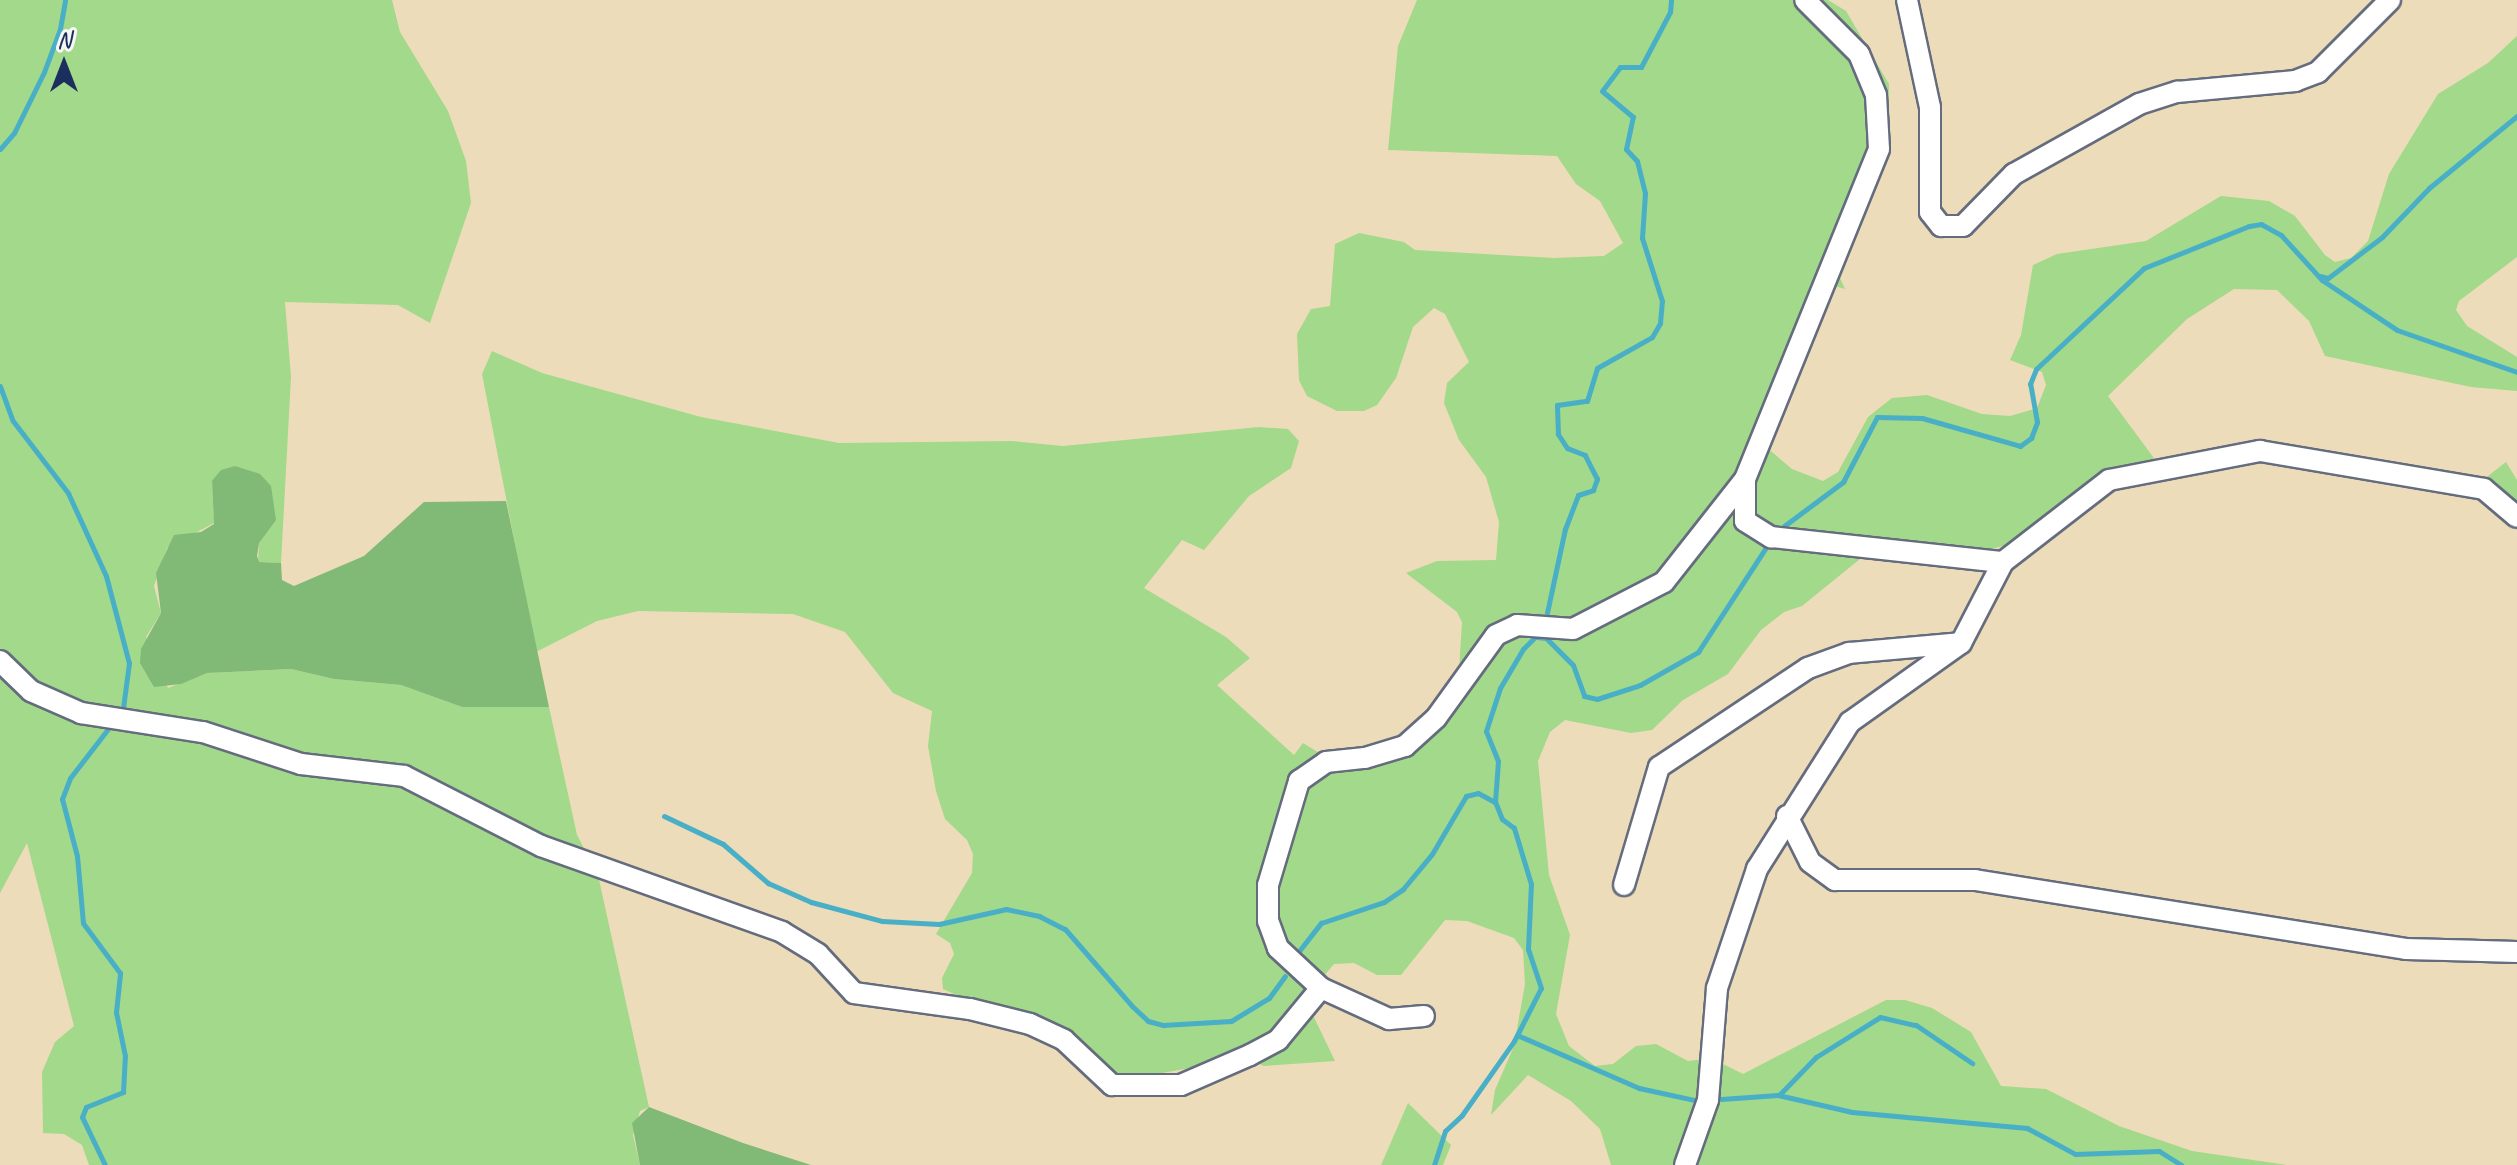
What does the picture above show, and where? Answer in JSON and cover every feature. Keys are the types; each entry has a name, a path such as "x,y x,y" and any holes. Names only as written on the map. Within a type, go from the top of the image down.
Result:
{"street":[{"path":"1424,1016 1389,1019 1321,988 1278,948 1268,921 1268,885 1299,781 1326,762 1365,758 1405,746 1436,718 1496,635 1517,625 1552,630 1573,629 1664,582 1745,479 1879,149 1876,95 1859,54 1805,0"},
{"path":"1907,0 1930,107 1930,212 1941,226 1963,226 2014,174 2139,104 2177,92 2295,81 2318,72 2390,0"},
{"path":"1685,1165 1708,1100 1717,988 1757,869 1787,816 1850,722 1961,643 2003,562 2109,480 2260,451 2484,489 2517,517"},
{"path":"1745,479 1745,521 1771,537 2003,562"},
{"path":"1624,885 1659,767 1808,668 1849,653 1961,643"},
{"path":"0,661 31,691 81,713 203,732 301,764 404,776 541,846 782,932 818,954 854,993 970,1009 1030,1024 1064,1040 1112,1085 1181,1085 1250,1055 1278,1040 1321,988"},
{"path":"1787,816 1810,862 1835,880 1975,880 2406,949 2517,952"}],"green space":[{"path":"0,0 392,0 400,32 448,111 466,161 471,203 430,323 398,305 285,302 291,377 281,563 258,562 259,543 264,535 212,482 214,523 167,548 154,586 161,613 146,637 168,688 207,673 291,669 334,679 401,685 462,707 549,707 577,835 598,875 649,1107 640,1111 633,1135 640,1165 89,1165 82,1145 64,1134 43,1133 42,1072 55,1042 74,1026 27,843 0,893"},
{"path":"1417,0 1828,0 1846,11 1889,84 1889,158 1844,258 1840,278 1845,289 1824,283 1766,447 1792,469 1823,481 1838,472 1868,417 1892,398 1927,395 1982,414 2010,416 2037,408 2046,385 2042,372 2010,360 2021,335 2033,265 2057,254 2146,241 2221,196 2269,201 2295,216 2325,255 2335,262 2351,258 2368,241 2389,174 2438,94 2488,63 2517,36 2517,257 2459,301 2456,310 2467,326 2517,357 2517,391 2471,387 2325,356 2309,321 2277,290 2234,289 2187,319 2108,396 2162,469 2109,484 2022,540 1976,554 1895,553 1860,559 1802,606 1784,612 1761,630 1728,674 1683,700 1652,730 1631,733 1565,720 1550,732 1538,761 1549,875 1570,935 1556,1014 1569,1046 1595,1066 1613,1064 1636,1046 1656,1044 1688,1061 1711,1058 1743,1074 1886,1000 1905,1000 1932,1008 1971,1032 2001,1086 2046,1089 2119,1126 2192,1151 2287,1165 1611,1165 1600,1129 1571,1101 1528,1075 1491,1115 1495,1090 1514,1046 1525,984 1523,950 1514,938 1467,921 1445,920 1401,975 1377,975 1354,963 1334,964 1316,985 1309,1007 1335,1061 1264,1066 1245,1058 1140,1077 1095,1072 1060,1041 943,989 942,978 954,954 950,943 936,934 972,873 973,854 967,840 945,819 936,791 928,746 932,711 893,693 845,632 793,614 638,611 597,621 536,652 482,374 492,351 542,373 701,417 839,443 1012,441 1063,446 1259,427 1288,429 1299,441 1291,468 1249,496 1204,550 1182,540 1144,588 1226,637 1250,658 1217,685 1294,755 1303,743 1337,764 1370,768 1409,752 1459,671 1462,622 1457,612 1406,573 1437,561 1496,560 1499,522 1486,477 1459,440 1444,403 1447,383 1469,362 1445,314 1434,308 1413,327 1396,378 1377,405 1364,411 1337,411 1307,396 1299,380 1297,334 1311,309 1330,306 1335,244 1359,233 1404,242 1415,250 1554,258 1604,256 1623,243 1600,201 1576,184 1557,156 1388,150 1398,46"},
{"path":"2506,462 2517,480 2517,526 2479,483"},
{"path":"235,466 260,474 271,486 276,520 259,543 257,556 259,562 281,563 282,580 294,586 364,556 424,502 506,501 549,707 462,707 401,685 334,679 291,669 207,673 181,684 154,687 140,663 141,649 161,613 156,573 174,535 201,532 214,524 212,481 221,470"},
{"path":"1408,1103 1451,1145 1443,1165 1381,1165"},
{"path":"649,1107 811,1165 640,1165 632,1123"}],"waterway":[{"path":"0,149 14,133 44,72 60,29 65,0"},
{"path":"1545,622 1565,529 1578,495 1593,490 1597,479 1585,455 1567,448 1558,434 1557,405 1587,401 1597,368 1652,337 1660,323 1662,301 1642,238 1645,193 1637,161 1626,149 1633,117 1602,91 1620,67 1641,67 1670,12 1671,0"},
{"path":"2320,276 2328,278 2382,237 2429,188 2517,116"},
{"path":"1784,526 1843,482 1877,417 1922,418 2020,446 2031,438 2037,422 2030,384 2036,369 2144,268 2249,226 2261,224 2281,235 2322,280 2397,330 2517,372"},
{"path":"0,386 13,421 68,493 106,576 129,663 123,708"},
{"path":"1537,637 1546,638 1573,665 1584,696 1597,699 1640,685 1698,652 1765,549"},
{"path":"1434,1165 1445,1131 1462,1115 1514,1041 1541,988 1528,949 1531,884 1514,828 1502,819 1495,802 1498,761 1486,731 1500,688 1523,649 1541,631"},
{"path":"105,1165 82,1117 86,1107 123,1092 125,1056 116,1012 120,973 83,923 77,856 62,799 70,778 111,725"},
{"path":"1299,951 1321,923 1384,902 1403,889 1432,854 1466,796 1478,793 1495,802"},
{"path":"664,816 723,844 768,883 811,902 882,921 939,924 1006,909 1039,916 1065,929 1132,1006 1148,1021 1163,1025 1231,1021 1269,998 1285,976"},
{"path":"1779,1095 1816,1057 1880,1017 1916,1025 1972,1063"},
{"path":"1517,1035 1639,1088 1694,1100"},
{"path":"1721,1099 1778,1095 1852,1112 2027,1128 2075,1154 2159,1151 2181,1165"}]}
